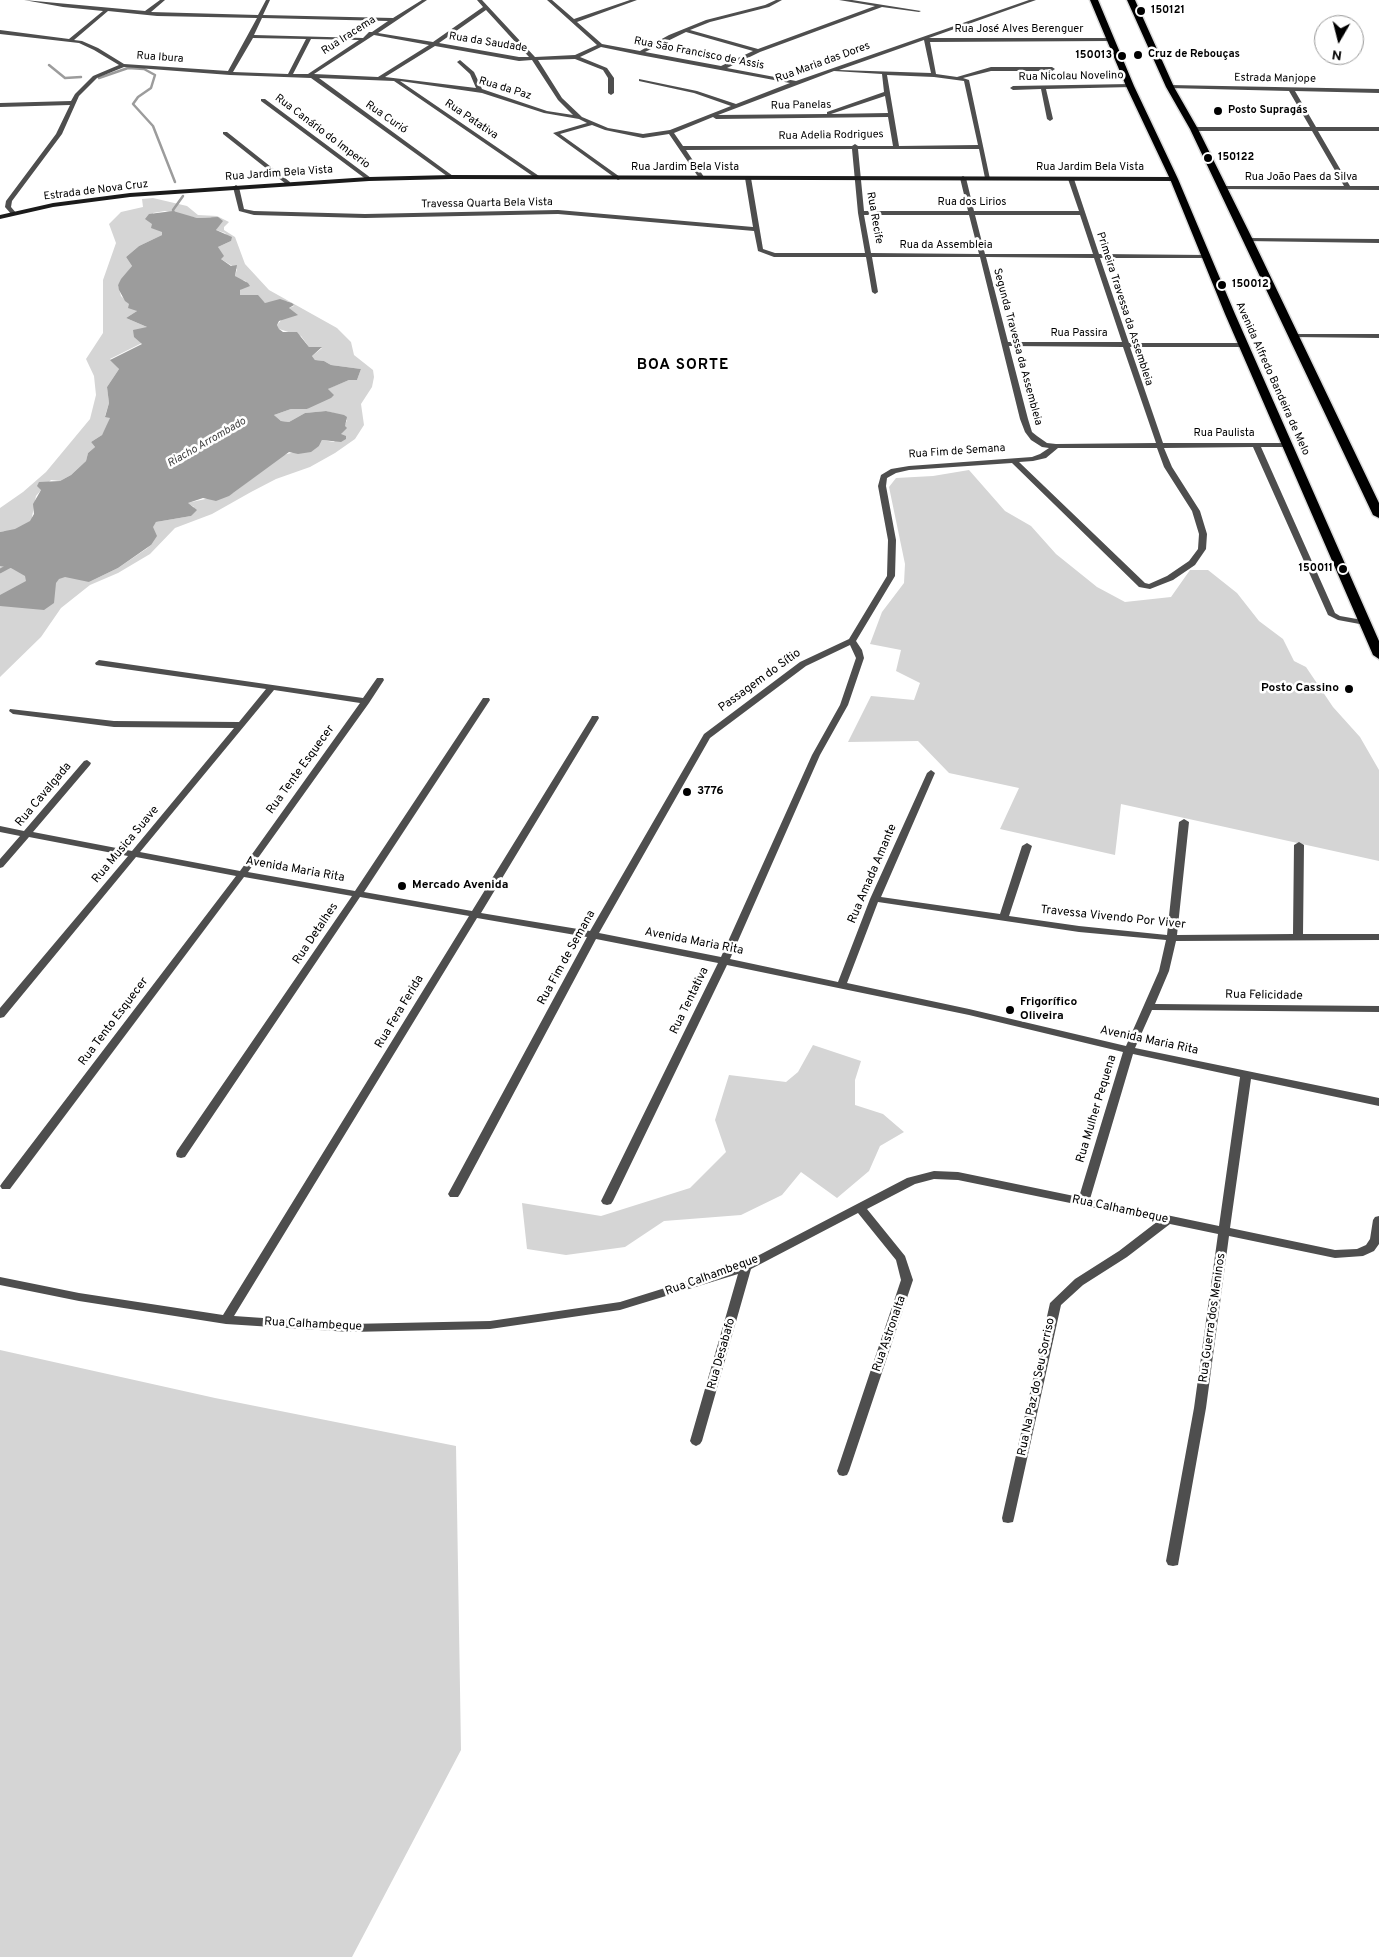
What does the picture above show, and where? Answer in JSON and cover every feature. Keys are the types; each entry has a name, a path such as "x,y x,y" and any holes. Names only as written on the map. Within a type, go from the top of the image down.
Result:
{"highway":[{"name":"Avenida Alfredo Bandeira de Melo","path":"1094,0 1130,86 1174,179 1243,345 1379,655"},
{"path":"1131,0 1170,87 1194,129 1223,188 1379,515"}],"main road":[{"name":"Rua Jardim Bela Vista","path":"195,190 288,183 451,177 1174,179"},
{"name":"Estrada de Nova Cruz","path":"0,217 98,198 195,190"}],"street":[{"path":"26,0 43,1 58,5 146,13 392,20"},
{"path":"58,5 71,0"},
{"path":"146,13 163,0"},
{"path":"230,72 252,36 268,0"},
{"name":"Rua Iracema","path":"310,74 424,0"},
{"path":"479,0 535,60 560,100 580,118"},
{"path":"550,0 600,45"},
{"path":"574,21 635,0"},
{"path":"640,53 685,30 717,18 767,6 780,0"},
{"path":"841,0 919,11"},
{"name":"Rua Maria das Dores","path":"580,118 625,134 651,135 671,132 795,82 926,39 1034,0"},
{"path":"722,68 758,51 882,6"},
{"path":"380,78 485,8"},
{"path":"71,40 107,10"},
{"path":"685,30 758,51"},
{"path":"0,32 71,40 96,49 124,65"},
{"name":"Rua da Saudade","path":"371,33 501,57 535,60 576,57 600,45"},
{"path":"252,36 362,39"},
{"path":"290,74 309,38"},
{"path":"926,39 934,75"},
{"name":"Rua José Alves Berenguer","path":"926,39 1111,40"},
{"name":"Rua São Francisco de Assis","path":"600,45 795,82"},
{"path":"576,57 605,69 611,78 611,93"},
{"path":"460,62 472,73 480,91"},
{"name":"Rua Ibura","path":"14,214 4,203 59,134 72,103 83,88 92,80 124,65 230,72 394,79"},
{"path":"829,71 960,77 991,69 1052,69"},
{"path":"884,73 896,146"},
{"name":"Rua Curió","path":"310,74 451,177"},
{"path":"960,77 968,82 988,178"},
{"name":"Rua da Paz","path":"394,79 480,91 546,112 580,118"},
{"name":"Rua Patativa","path":"394,79 537,177"},
{"path":"641,80 696,92 736,106"},
{"name":"Rua Nicolau Novelino","path":"1013,88 1130,86"},
{"name":"Estrada Manjope","path":"1170,87 1379,92"},
{"path":"1043,88 1050,120"},
{"path":"1291,90 1348,188"},
{"path":"821,116 887,93"},
{"name":"Rua Canário do Imperio","path":"263,100 369,179"},
{"path":"0,105 72,103"},
{"name":"Rua Panelas","path":"712,117 890,115"},
{"path":"592,123 556,133 618,178"},
{"path":"1194,129 1379,129"},
{"path":"225,132 288,183"},
{"path":"671,132 701,177"},
{"name":"Rua Recife","path":"855,146 857,178 875,292"},
{"name":"Rua Adelia Rodrigues","path":"681,148 981,147"},
{"name":"Rua da Assembleia","path":"748,178 760,250 768,254 787,256 1206,256"},
{"name":"Segunda Travessa da Assembleia","path":"964,178 1029,432 1040,442 1056,446"},
{"name":"Primeira Travessa da Assembleia","path":"1014,461 1138,583 1150,587 1170,578 1192,563 1202,549 1203,534 1196,511 1168,466 1160,446 1071,178"},
{"name":"Travessa Quarta Bela Vista","path":"236,187 241,210 254,213 365,216 558,212 756,229"},
{"name":"Rua João Paes da Silva","path":"1223,188 1379,188"},
{"name":"Rua dos Lirios","path":"862,213 1082,213"},
{"path":"1248,240 1379,241"},
{"path":"1294,336 1379,336"},
{"name":"Rua Passira","path":"1005,344 1243,345"},
{"path":"1256,445 1307,564 1332,615 1346,621 1365,623"},
{"name":"Rua Paulista","path":"1056,446 1288,445"},
{"name":"Rua Fim de Semana","path":"852,641 891,576 892,540 882,486 884,477 894,471 909,468 1014,461 1043,456 1056,446"},
{"name":"Passagem do Sítio","path":"707,736 803,664 852,641"},
{"name":"Rua Tentativa","path":"608,1202 724,961 816,755 844,705 860,658 858,650 852,641"},
{"path":"99,663 271,689 366,701"},
{"name":"Rua Tente Esquecer","path":"242,874 380,680"},
{"name":"Rua Musica Suave","path":"0,1015 271,689"},
{"name":"Rua Detalhes","path":"181,1154 358,894 486,700"},
{"path":"13,711 114,724 241,725"},
{"name":"Rua Fera Ferida","path":"226,1320 595,718"},
{"name":"Rua Fim de Semana","path":"454,1194 594,935 707,736"},
{"name":"Rua Cavalgada","path":"0,865 87,763"},
{"name":"Rua Amada Amante","path":"841,986 875,899 931,773"},
{"name":"Rua Mulher Pequena","path":"1083,1202 1129,1050 1150,1007 1164,971 1172,938 1184,822"},
{"name":"Avenida Maria Rita","path":"0,829 242,874 594,935 968,1012 1129,1050 1379,1102"},
{"path":"1298,936 1299,845"},
{"path":"1004,918 1027,846"},
{"name":"Rua Tento Esquecer","path":"6,1186 242,874"},
{"name":"Travessa Vivendo Por Viver","path":"875,899 1079,928 1172,938 1379,937"},
{"name":"Rua Felicidade","path":"1150,1007 1379,1009"},
{"name":"Rua Guerra dos Meninos","path":"1173,1561 1200,1408 1246,1074"},
{"name":"Rua Calhambeque","path":"0,1281 80,1297 226,1320 350,1328 490,1326 620,1306 746,1267 911,1181 934,1175 958,1176 1335,1254 1364,1252 1370,1248 1376,1240 1379,1220"},
{"name":"Rua Astronalta","path":"843,1471 907,1280 902,1259 860,1208"},
{"name":"Rua Na Paz do Seu Sorriso","path":"1008,1518 1056,1303 1079,1282 1136,1245 1167,1220"},
{"name":"Rua Desabafo","path":"696,1441 746,1267"}],"shaded area":[{"path":"153,198 187,206 198,215 217,216 229,222 224,227 224,230 235,237 245,264 269,290 337,328 351,342 354,355 373,370 372,387 361,404 364,425 355,439 335,453 310,467 276,479 212,514 175,528 150,554 118,573 90,585 61,608 41,637 0,677 0,535 5,531 0,532 0,508 23,492 46,472 90,419 96,395 94,376 86,359 103,333 103,280 116,243 109,224 121,212 143,207 142,199","holes":["165,211 197,218 211,217 218,226 216,230 225,233 231,241 218,247 221,259 237,269 235,276 237,279 246,281 239,292 240,295 254,295 265,303 287,301 292,303 294,306 289,308 290,310 277,325 279,329 301,336 309,347 322,348 312,356 315,360 324,361 331,365 361,369 357,380 349,380 328,389 329,393 307,409 291,409 274,415 281,421 289,422 305,413 326,411 337,414 347,420 341,434 334,442 322,440 319,446 283,455 233,493 187,503 194,507 191,516 156,522 152,527 151,545 118,568 89,582 32,517 36,496 51,480 60,481 71,475 86,461 88,453 95,447 91,442 102,435 111,418 105,416 109,403 107,387 119,369 110,359 142,343 147,327 126,318 137,311 121,296 118,285 132,266 126,257 139,246 162,235 163,232 152,224 153,213"]},
{"path":"969,470 1005,511 1031,526 1056,554 1097,587 1125,602 1171,597 1190,570 1208,570 1237,593 1259,621 1283,639 1294,661 1306,667 1333,707 1360,737 1379,770 1379,861 1121,804 1115,855 1000,829 1019,788 949,773 918,741 848,742 871,696 914,700 920,683 896,671 901,650 870,644 882,612 904,583 905,564 889,487 896,478 933,476"},
{"path":"813,1045 861,1061 855,1080 855,1105 883,1114 904,1132 880,1146 869,1171 837,1198 801,1172 782,1195 741,1215 664,1221 625,1247 566,1255 527,1249 522,1203 601,1216 690,1188 726,1152 715,1120 729,1075 786,1082 798,1072"},
{"path":"0,1350 215,1398 456,1446 461,1750 352,1957 0,1957"}],"water":[{"path":"173,211 197,218 218,217 223,221 216,230 232,237 231,241 218,247 224,256 221,259 231,266 237,265 235,276 250,286 240,290 240,295 258,295 265,303 280,299 292,303 294,305 289,308 298,315 279,321 277,325 279,329 283,332 297,332 309,347 322,347 312,356 315,360 324,361 331,365 361,369 357,380 349,380 328,389 334,395 331,398 307,409 291,409 274,415 281,421 289,422 305,413 326,411 344,415 347,417 345,426 347,428 341,434 346,436 346,439 341,442 322,440 319,446 311,452 298,454 289,452 229,496 216,501 203,498 188,503 197,510 191,516 156,522 153,527 157,536 151,545 118,568 89,582 65,577 59,579 56,583 54,603 44,610 0,606 0,595 26,581 25,576 11,568 0,566 0,532 15,529 30,521 34,514 33,504 41,490 37,486 39,482 60,481 71,475 86,461 88,453 95,447 91,442 102,435 110,418 105,417 109,403 107,387 119,369 110,360 142,344 134,337 133,330 147,327 126,318 137,311 128,308 129,304 125,301 119,290 118,285 121,279 132,266 126,257 139,246 162,235 162,232 151,228 152,224 145,219 149,214"}],"waterway":[{"name":"Riacho Arrombado","path":"49,65 65,78 81,77"},
{"name":"Riacho Arrombado","path":"99,78 128,68 144,69 155,75 151,88 138,97 133,104 153,126 175,182"},
{"name":"Riacho Arrombado","path":"175,217 173,210 183,196"},
{"name":"Riacho Arrombado","path":"0,571 13,564"}],"place":[{"name":"150121","path":"1141,11"},
{"name":"Cruz de Rebouças","path":"1138,55"},
{"name":"150013","path":"1122,56"},
{"name":"Posto Supragás","path":"1218,111"},
{"name":"150122","path":"1208,158"},
{"name":"150012","path":"1222,285"},
{"name":"150011","path":"1343,569"},
{"name":"Posto Cassino","path":"1349,689"},
{"name":"3776","path":"687,792"},
{"name":"Mercado Avenida","path":"402,886"},
{"name":"Frigorífico Oliveira","path":"1010,1010"}],"district":[{"name":"BOA SORTE","path":"683,366"}]}
